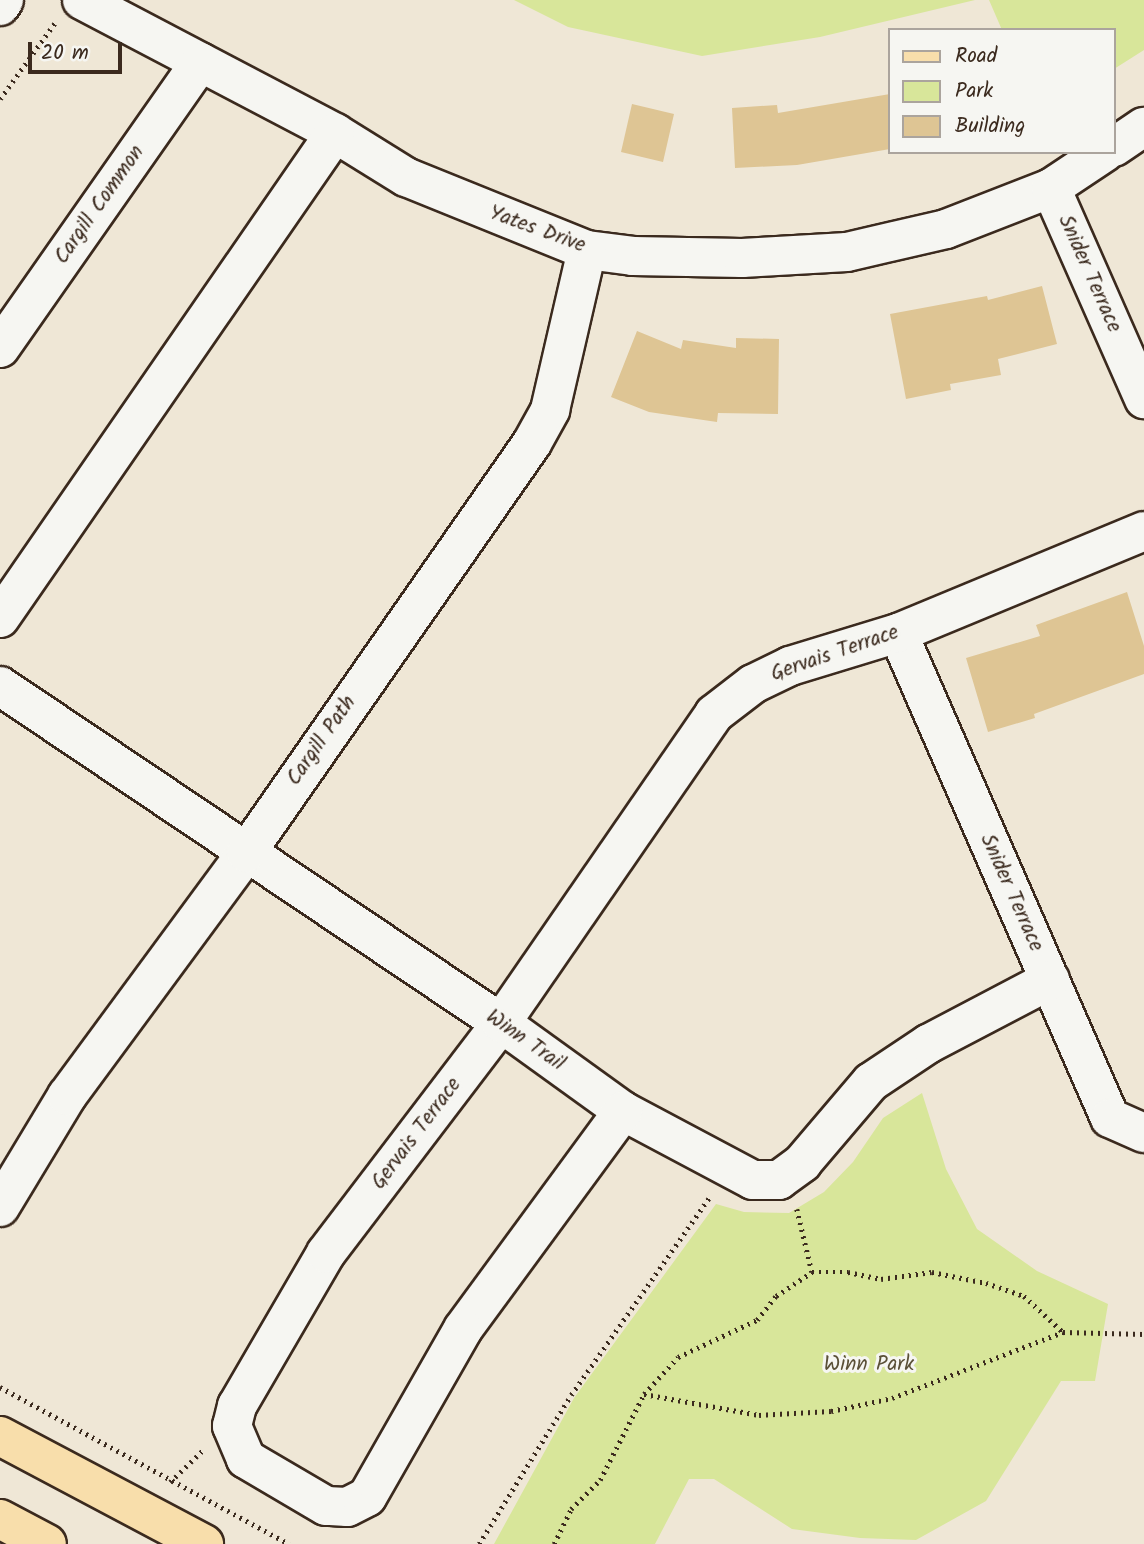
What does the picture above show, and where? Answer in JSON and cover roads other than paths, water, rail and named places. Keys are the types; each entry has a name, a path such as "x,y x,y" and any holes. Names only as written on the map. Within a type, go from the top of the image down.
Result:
{"main road":[{"path":"0,1436 204,1544"},
{"path":"0,1519 47,1544"}],"street":[{"path":"0,6 4,0"},
{"name":"Yates Drive","path":"74,5 200,62 335,133 406,177 587,250 633,256 742,258 847,252 946,229 1051,188 1102,154"},
{"name":"Cargill Common","path":"0,348 200,62"},
{"path":"1116,145 1144,127"},
{"path":"0,618 335,133"},
{"name":"Snider Terrace","path":"1051,188 1144,399"},
{"name":"Cargill Path","path":"0,1207 67,1096 246,853 532,443 550,410 587,250"},
{"name":"Gervais Terrace","path":"623,1111 463,1329 367,1497 347,1507 326,1506 291,1489 246,1459 235,1441 232,1426 237,1406 326,1253 500,1023 714,714 753,684 790,666 898,633 1144,531"},
{"name":"Snider Terrace","path":"898,633 1110,1118 1144,1133"},
{"name":"Winn Trail","path":"0,686 500,1023 623,1111 687,1143 729,1171 753,1180 779,1180 787,1175 827,1137 871,1082 928,1044 1049,980"}],"park label":[{"name":"Winn Park","path":"869,1365"}]}
